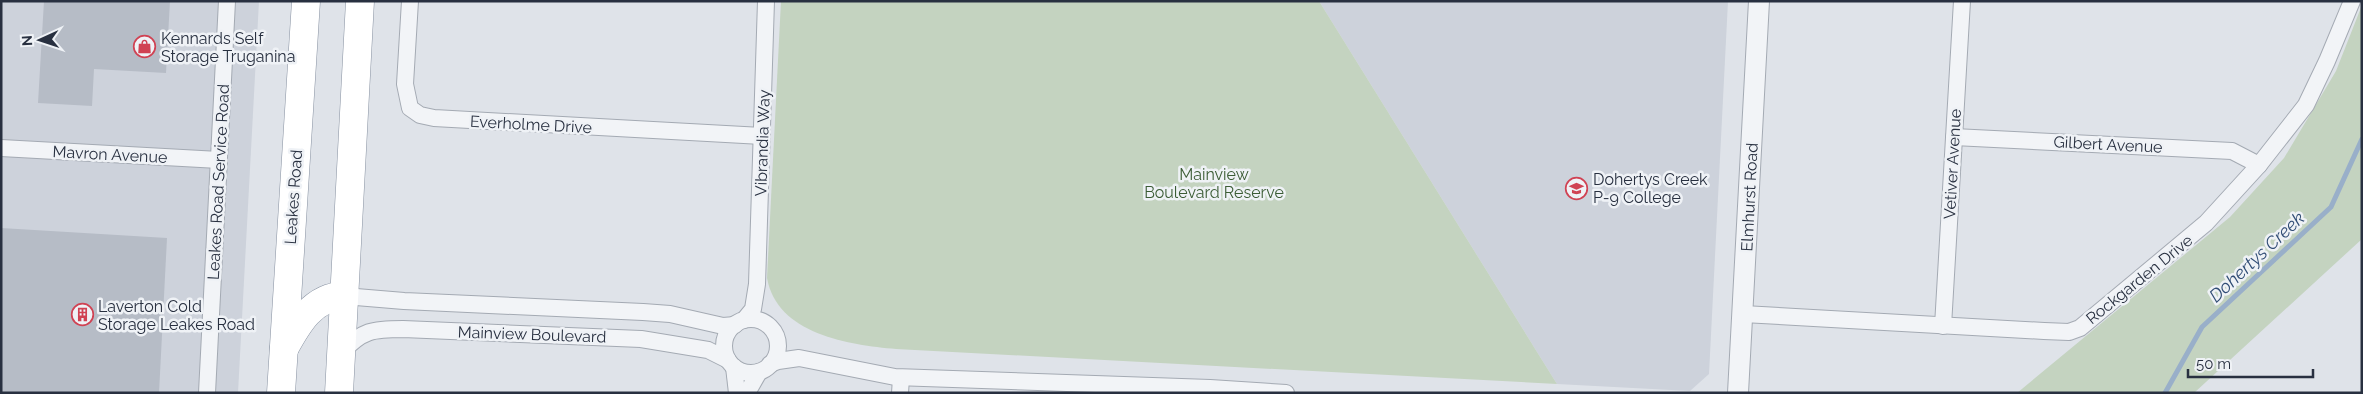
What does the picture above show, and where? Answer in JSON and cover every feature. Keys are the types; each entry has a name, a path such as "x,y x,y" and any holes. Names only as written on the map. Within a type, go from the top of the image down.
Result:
{"highway":[{"name":"Leakes Road","path":"281,393 306,1"},
{"path":"338,393 360,1"},
{"path":"283,350 296,326 310,310 322,300 334,296 344,296"}],"street":[{"name":"Leakes Road Service Road","path":"207,393 227,1"},
{"name":"Everholme Drive","path":"410,1 405,84 410,108 420,115 434,118 762,136"},
{"name":"Vibrandia Way","path":"739,323 753,309 757,284 766,1"},
{"name":"Elmhurst Road","path":"1738,393 1759,1"},
{"name":"Vetiver Avenue","path":"1943,326 1962,1"},
{"name":"Rockgarden Drive","path":"1743,314 2052,332 2068,332 2080,328 2206,223 2259,165 2306,104 2327,62 2352,1"},
{"name":"Gilbert Avenue","path":"1954,137 2211,149 2232,151 2259,165"},
{"name":"Mavron Avenue","path":"1,148 219,160"},
{"name":"Vibrandia Way","path":"757,284 771,330"},
{"name":"Mainview Boulevard","path":"344,296 404,301 642,312 670,314 723,326 739,323"},
{"path":"737,393 725,341 728,332 739,323 757,320 771,330 787,347 816,360"},
{"name":"Mainview Boulevard","path":"341,353 360,334 370,331 403,329 642,339 708,350 731,364"},
{"path":"747,393 777,350 771,330"},
{"path":"731,364 746,372 764,368 778,361 799,358 816,360 901,385 1210,388 1286,393"}],"shaded area":[{"path":"1,1 259,1 238,393 1,393"},
{"name":"Dohertys Creek P-9 College","path":"1319,1 1728,1 1709,374 1690,391 1557,384"}],"green space":[{"name":"Mainview Boulevard Reserve","path":"781,1 1319,1 1557,384 896,349 837,340 817,333 800,324 785,312 773,297 767,278"},
{"path":"2362,5 2362,239 2194,393 2017,393 2230,217 2284,158 2336,71"}],"building":[{"path":"44,1 170,1 166,73 94,69 92,106 38,103"},
{"name":"Laverton Cold Storage Leakes Road","path":"1,228 167,238 159,393 1,393"}],"waterway":[{"name":"Dohertys Creek","path":"2165,393 2202,327 2331,207 2362,139"}],"place":[{"name":"Kennards Self Storage Truganina","path":"145,47"},
{"name":"Dohertys Creek P-9 College","path":"1577,188"},
{"name":"Laverton Cold Storage Leakes Road","path":"82,315"}]}
